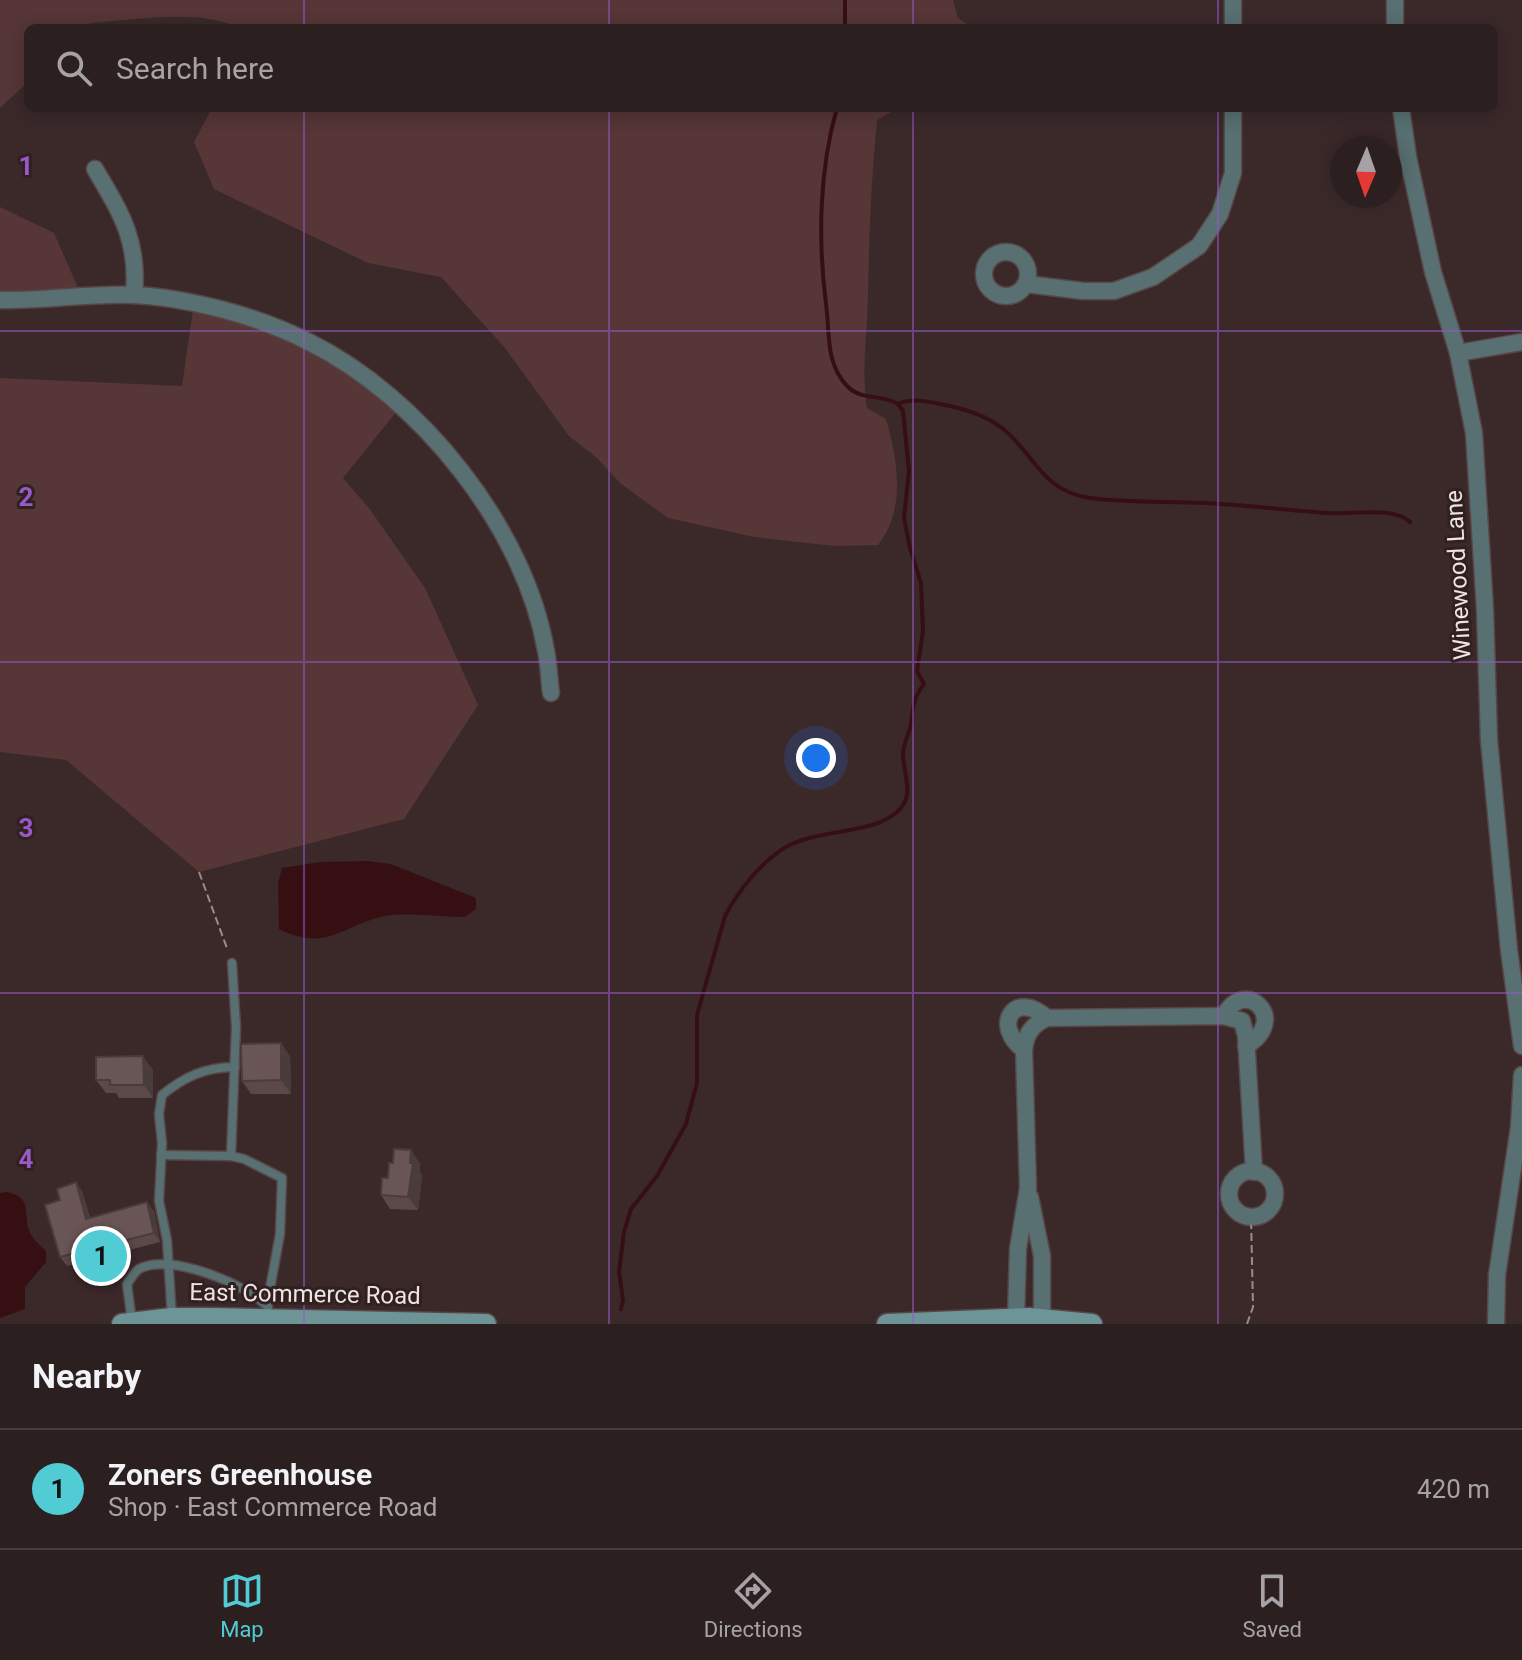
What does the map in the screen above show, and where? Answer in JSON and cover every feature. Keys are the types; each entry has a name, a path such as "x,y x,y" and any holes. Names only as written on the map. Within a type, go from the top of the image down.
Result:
{"main road":[{"name":"East Commerce Road","path":"128,1323 270,1312 486,1324"},
{"path":"887,1324 1016,1318 1092,1324"}],"street":[{"path":"1233,0 1233,24"},
{"path":"1395,0 1395,24"},
{"path":"1026,284 1083,291 1114,291 1153,277 1199,246 1220,214 1233,173 1233,112"},
{"name":"Winewood Lane","path":"1402,112 1433,272 1458,353 1474,433 1489,740 1509,950 1522,1046"},
{"path":"95,169 124,217 134,250 134,295"},
{"path":"0,300 134,295 194,303 258,320 310,342 354,369 401,406 457,466 492,516 513,555 540,624 547,652 551,693"},
{"path":"1458,353 1522,342"},
{"path":"1224,1016 1230,1005 1240,999 1260,1005 1266,1016 1265,1026 1260,1038 1246,1046"},
{"path":"1024,1050 1008,1032 1007,1022 1012,1011 1021,1006 1031,1006 1047,1018"},
{"path":"1042,1319 1042,1256 1028,1188 1024,1050 1029,1031 1035,1023 1047,1018 1224,1016 1242,1021 1254,1172"},
{"path":"1496,1324 1497,1275 1519,1127 1522,1075"},
{"path":"1254,1172 1270,1180 1275,1196 1269,1210 1251,1217 1238,1212 1229,1196 1237,1177 1254,1172"},
{"path":"1016,1318 1018,1249 1028,1188"}],"lane":[{"path":"231,1156 235,1067 232,963"},
{"path":"172,1318 167,1240 159,1201 159,1114 162,1095 180,1080 212,1067 235,1067"},
{"path":"128,1323 127,1284 137,1270 154,1264 182,1265 212,1275 270,1312 280,1234 282,1178 231,1156 161,1155"}],"path":[{"path":"199,872 232,963"},
{"path":"1247,1324 1253,1307 1251,1217"}],"shaded area":[{"path":"0,0 953,0 958,18 967,24 229,24 186,17 89,24 24,24 24,86 0,108"},
{"path":"210,112 892,112 877,120 864,367 867,408 886,419 894,451 896,501 887,531 878,545 835,546 754,537 668,518 620,483 596,457 569,436 505,348 441,277 368,263 214,189 194,142"},
{"path":"0,207 54,233 82,297 0,300"},
{"path":"194,303 258,320 401,406 343,478 369,508 425,588 478,705 404,819 199,872 66,760 0,752 0,378 182,386"},
{"path":"320,862 391,864 476,898 476,909 465,917 385,916 322,938 296,936 279,929 278,883 282,868"},
{"path":"7,1192 24,1202 29,1230 46,1251 46,1262 25,1287 25,1309 0,1318 0,1193"}],"building":[{"path":"281,1043 281,1080 242,1081 241,1044"},
{"path":"143,1056 144,1085 110,1085 110,1080 96,1080 96,1057"},
{"path":"394,1149 411,1150 410,1163 413,1163 408,1197 381,1195 382,1178 388,1178"},
{"path":"76,1182 86,1219 147,1202 154,1233 60,1257 45,1205 60,1200 57,1189"}],"waterway":[{"path":"845,0 845,24"},
{"path":"836,112 824,181 822,256 832,357 840,377 853,391 898,404 924,401 980,415 1013,438 1049,480 1060,488 1090,498 1327,513 1383,513 1403,517 1410,522"},
{"path":"621,1309 623,1300 619,1272 624,1232 631,1209 657,1176 686,1124 697,1083 697,1015 725,916 751,878 786,847 812,837 877,823 891,817 906,799 903,750 913,708 924,684 917,671 923,631 921,583 904,518 909,471 903,411 898,404"}],"place":[{"name":"Zoners Greenhouse","path":"101,1256"}]}
